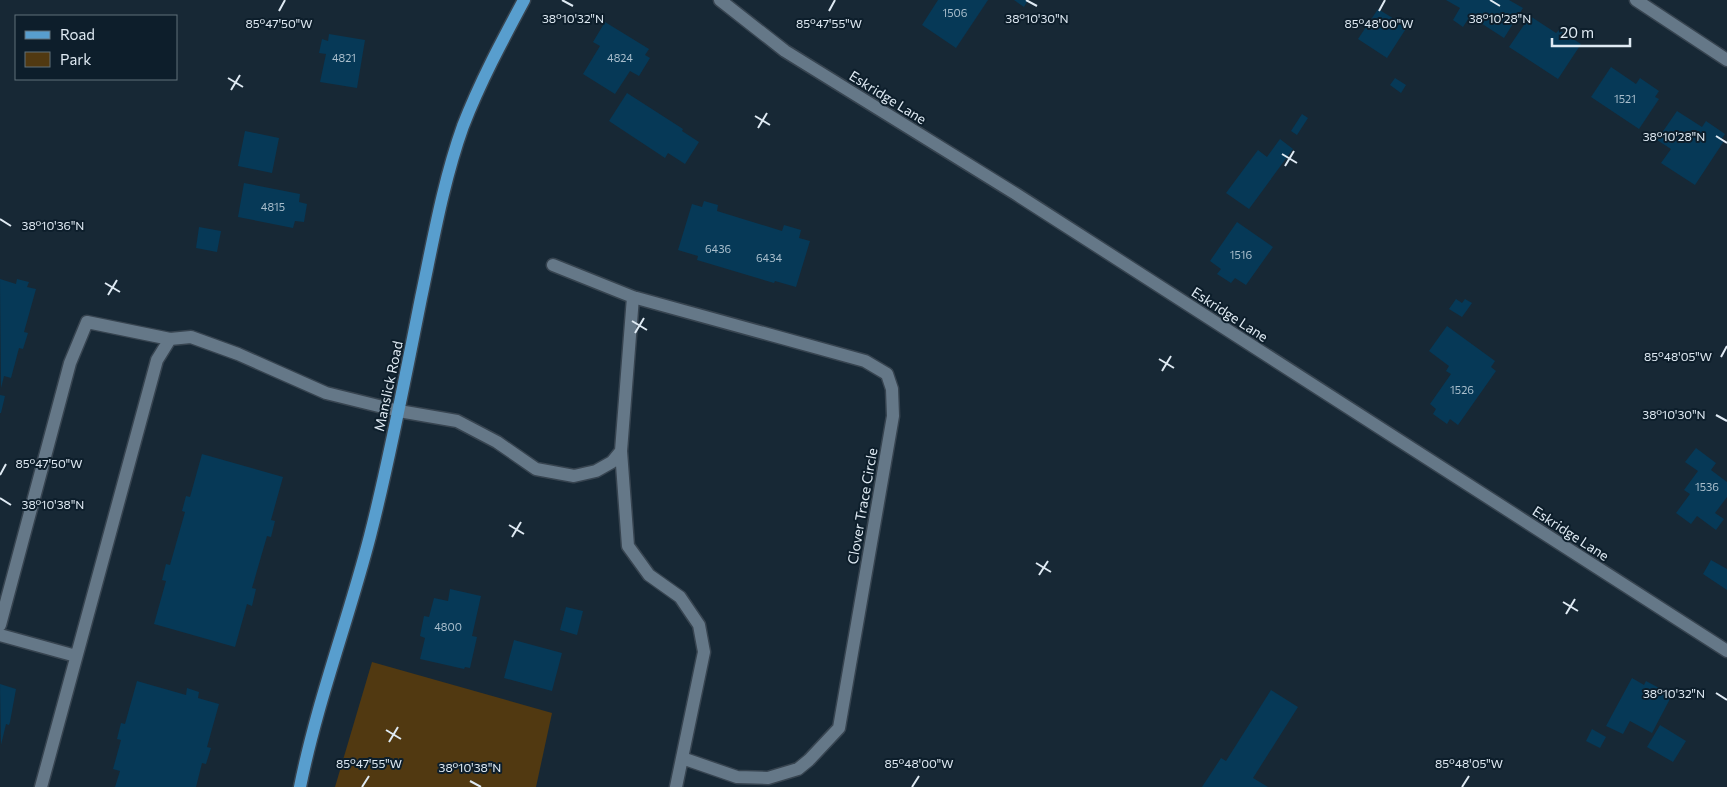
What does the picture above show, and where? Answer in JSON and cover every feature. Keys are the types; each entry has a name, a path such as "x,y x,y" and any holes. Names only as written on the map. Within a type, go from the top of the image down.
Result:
{"main road":[{"name":"Manslick Road","path":"300,787 322,697 369,537 398,411 441,203 463,126 494,58 524,0"}],"street":[{"name":"Eskridge Lane","path":"720,0 784,50 1016,194 1727,651"},
{"path":"1636,0 1727,60"},
{"name":"Clover Trace Circle","path":"553,264 633,297 865,362 886,374 892,389 892,416 840,728 810,760 798,769 768,778 738,777 682,758"},
{"path":"633,297 621,451 628,546 649,575 680,597 699,625 704,652 676,787"},
{"path":"0,625 70,363 87,322 170,339 191,337 238,354 326,393 398,411 457,421 497,442 536,469 574,476 596,471 612,462 621,451"},
{"path":"41,787 157,360 170,339"},
{"path":"0,635 76,656"}],"green space":[{"path":"372,662 552,713 536,787 335,787"}],"building":[{"path":"938,0 988,0 956,48 922,25"},
{"path":"1014,0 1028,0 1024,7"},
{"path":"1446,0 1509,0 1523,8 1504,38 1470,16 1463,27 1453,20 1460,8"},
{"path":"1378,9 1407,27 1387,58 1358,39"},
{"path":"1530,16 1556,33 1559,30 1581,44 1558,79 1509,47"},
{"path":"605,22 649,49 645,55 650,58 639,76 630,71 615,94 583,74 600,46 593,42"},
{"path":"329,34 365,40 357,88 320,82 326,54 319,53 322,39 328,41"},
{"path":"1611,67 1636,84 1640,78 1659,91 1655,97 1659,99 1639,129 1591,97"},
{"path":"1395,78 1406,85 1401,93 1390,85"},
{"path":"627,93 683,129 682,131 699,142 685,164 668,153 665,158 609,121"},
{"path":"1677,111 1702,127 1706,121 1725,134 1721,140 1724,141 1695,185 1661,163 1671,149 1657,140"},
{"path":"1302,114 1308,118 1297,135 1291,131"},
{"path":"245,131 279,138 272,173 238,166"},
{"path":"1280,139 1293,149 1249,209 1226,193 1258,150 1267,157"},
{"path":"244,183 300,194 299,202 307,204 304,222 295,221 293,228 238,217"},
{"path":"704,201 718,205 717,211 782,231 784,225 801,230 799,238 810,241 796,287 775,281 774,283 697,260 698,256 678,250 692,204 702,207"},
{"path":"1237,222 1273,247 1246,285 1235,278 1231,283 1217,274 1221,269 1210,261"},
{"path":"199,227 221,231 217,252 196,248"},
{"path":"0,279 16,284 17,279 29,282 27,287 36,289 24,332 28,333 23,349 19,348 11,378 4,376 1,388"},
{"path":"1456,299 1462,303 1465,299 1472,303 1462,317 1449,309"},
{"path":"1447,326 1495,361 1491,367 1496,371 1458,425 1450,419 1447,424 1433,414 1436,409 1430,404 1451,374 1446,371 1449,366 1429,351"},
{"path":"0,395 5,396 1,413 0,413"},
{"path":"1696,448 1716,463 1711,470 1727,482 1727,497 1715,513 1724,519 1716,530 1697,516 1691,524 1676,513 1690,494 1684,490 1698,471 1685,462"},
{"path":"202,454 283,477 271,520 275,521 271,537 267,536 252,588 256,589 252,606 247,604 235,647 154,624 166,581 162,580 166,564 170,565 185,512 182,511 186,496 190,497"},
{"path":"1711,560 1727,569 1727,590 1703,574"},
{"path":"450,589 481,596 472,636 477,637 470,668 465,667 464,669 420,659 425,638 420,636 424,616 429,617 434,598 448,601"},
{"path":"566,607 583,611 577,635 560,630"},
{"path":"514,640 562,653 552,691 504,678"},
{"path":"1632,678 1644,685 1646,681 1672,695 1652,733 1630,721 1623,734 1606,726"},
{"path":"137,681 186,695 187,688 199,692 198,698 219,704 207,747 211,748 206,764 202,763 196,787 115,787 120,771 113,769 121,740 117,739 121,723 125,724"},
{"path":"0,684 16,689 10,722 9,725 6,724 1,745"},
{"path":"1271,690 1298,707 1253,778 1268,787 1202,787 1221,758 1226,761"},
{"path":"1660,725 1686,741 1673,762 1647,747"},
{"path":"1592,729 1606,737 1600,748 1586,741"}]}
